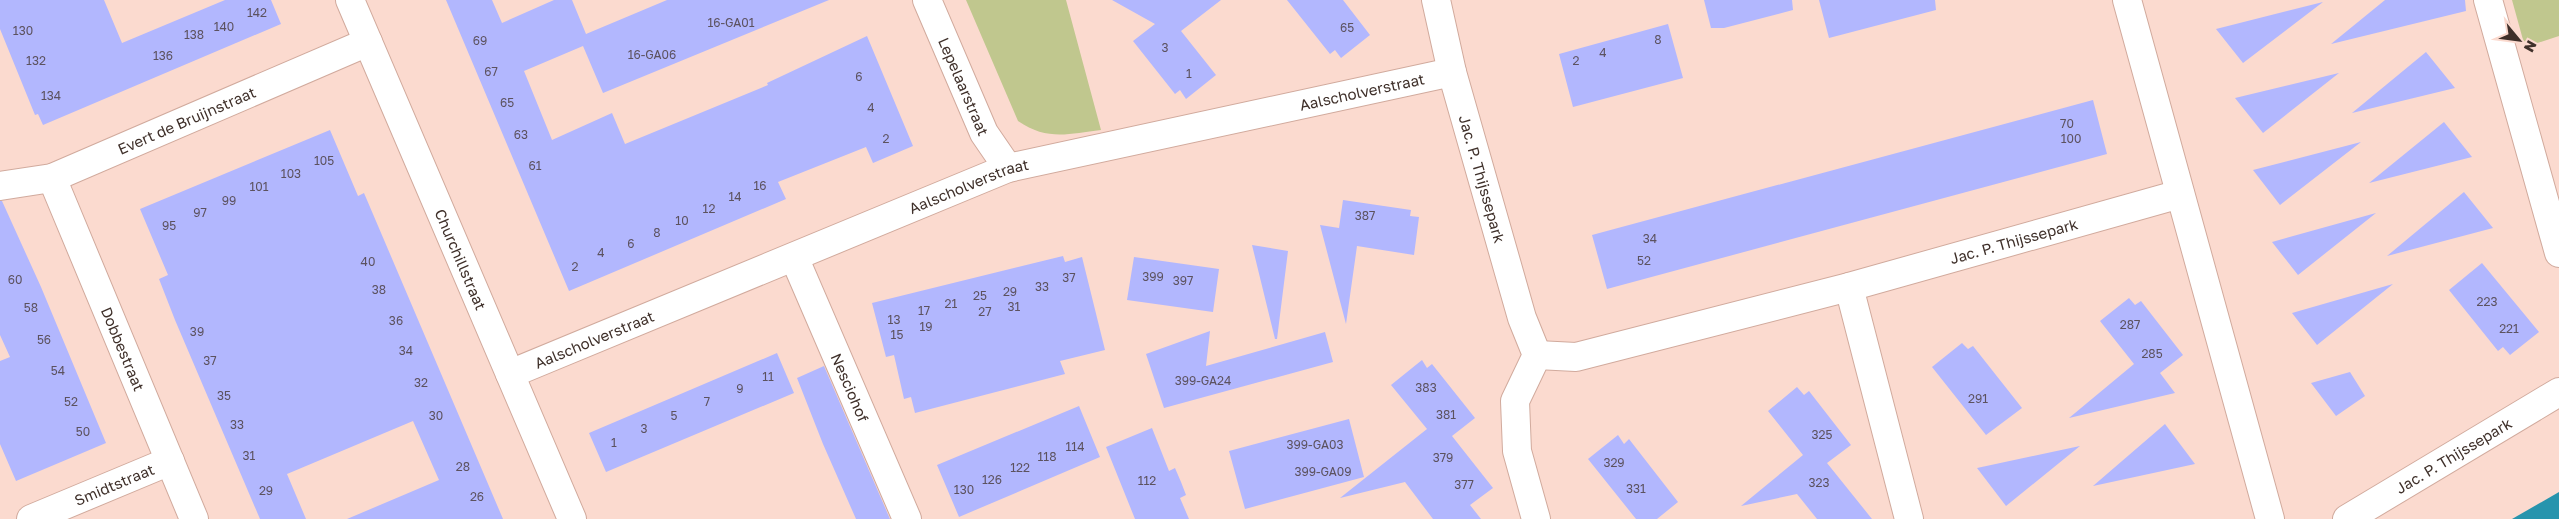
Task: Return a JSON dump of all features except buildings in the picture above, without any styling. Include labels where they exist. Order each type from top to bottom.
[{"type":"street","name":"Churchillstraat","points":[[350,0],[572,519]]},
{"type":"street","name":"Lepelaarstraat","points":[[927,0],[984,133],[1008,168]]},
{"type":"street","name":"Jac. P. Thijssepark","points":[[1436,0],[1452,72],[1522,318],[1536,355],[1576,357],[1849,287],[2180,194]]},
{"type":"street","points":[[2127,0],[2270,519]]},
{"type":"street","points":[[2488,0],[2559,253]]},
{"type":"street","name":"Evert de Bruijnstraat","points":[[0,186],[52,178],[368,42]]},
{"type":"street","name":"Aalscholverstraat","points":[[510,374],[1008,168],[1452,72]]},
{"type":"street","name":"Dobbestraat","points":[[52,178],[194,519]]},
{"type":"street","name":"Nesciohof","points":[[794,257],[907,519]]},
{"type":"street","points":[[1849,287],[1909,519]]},
{"type":"street","points":[[1536,355],[1515,401],[1517,452],[1536,519]]},
{"type":"street","name":"Jac. P. Thijssepark","points":[[2346,519],[2559,392]]},
{"type":"street","name":"Smidtstraat","points":[[30,519],[170,461]]},
{"type":"green space","points":[[966,0],[1066,0],[1101,130],[1068,134],[1048,134],[1018,121]]},
{"type":"green space","points":[[2512,0],[2559,0],[2559,36],[2525,47]]},
{"type":"water","points":[[2559,492],[2559,519],[2512,519]]}]
